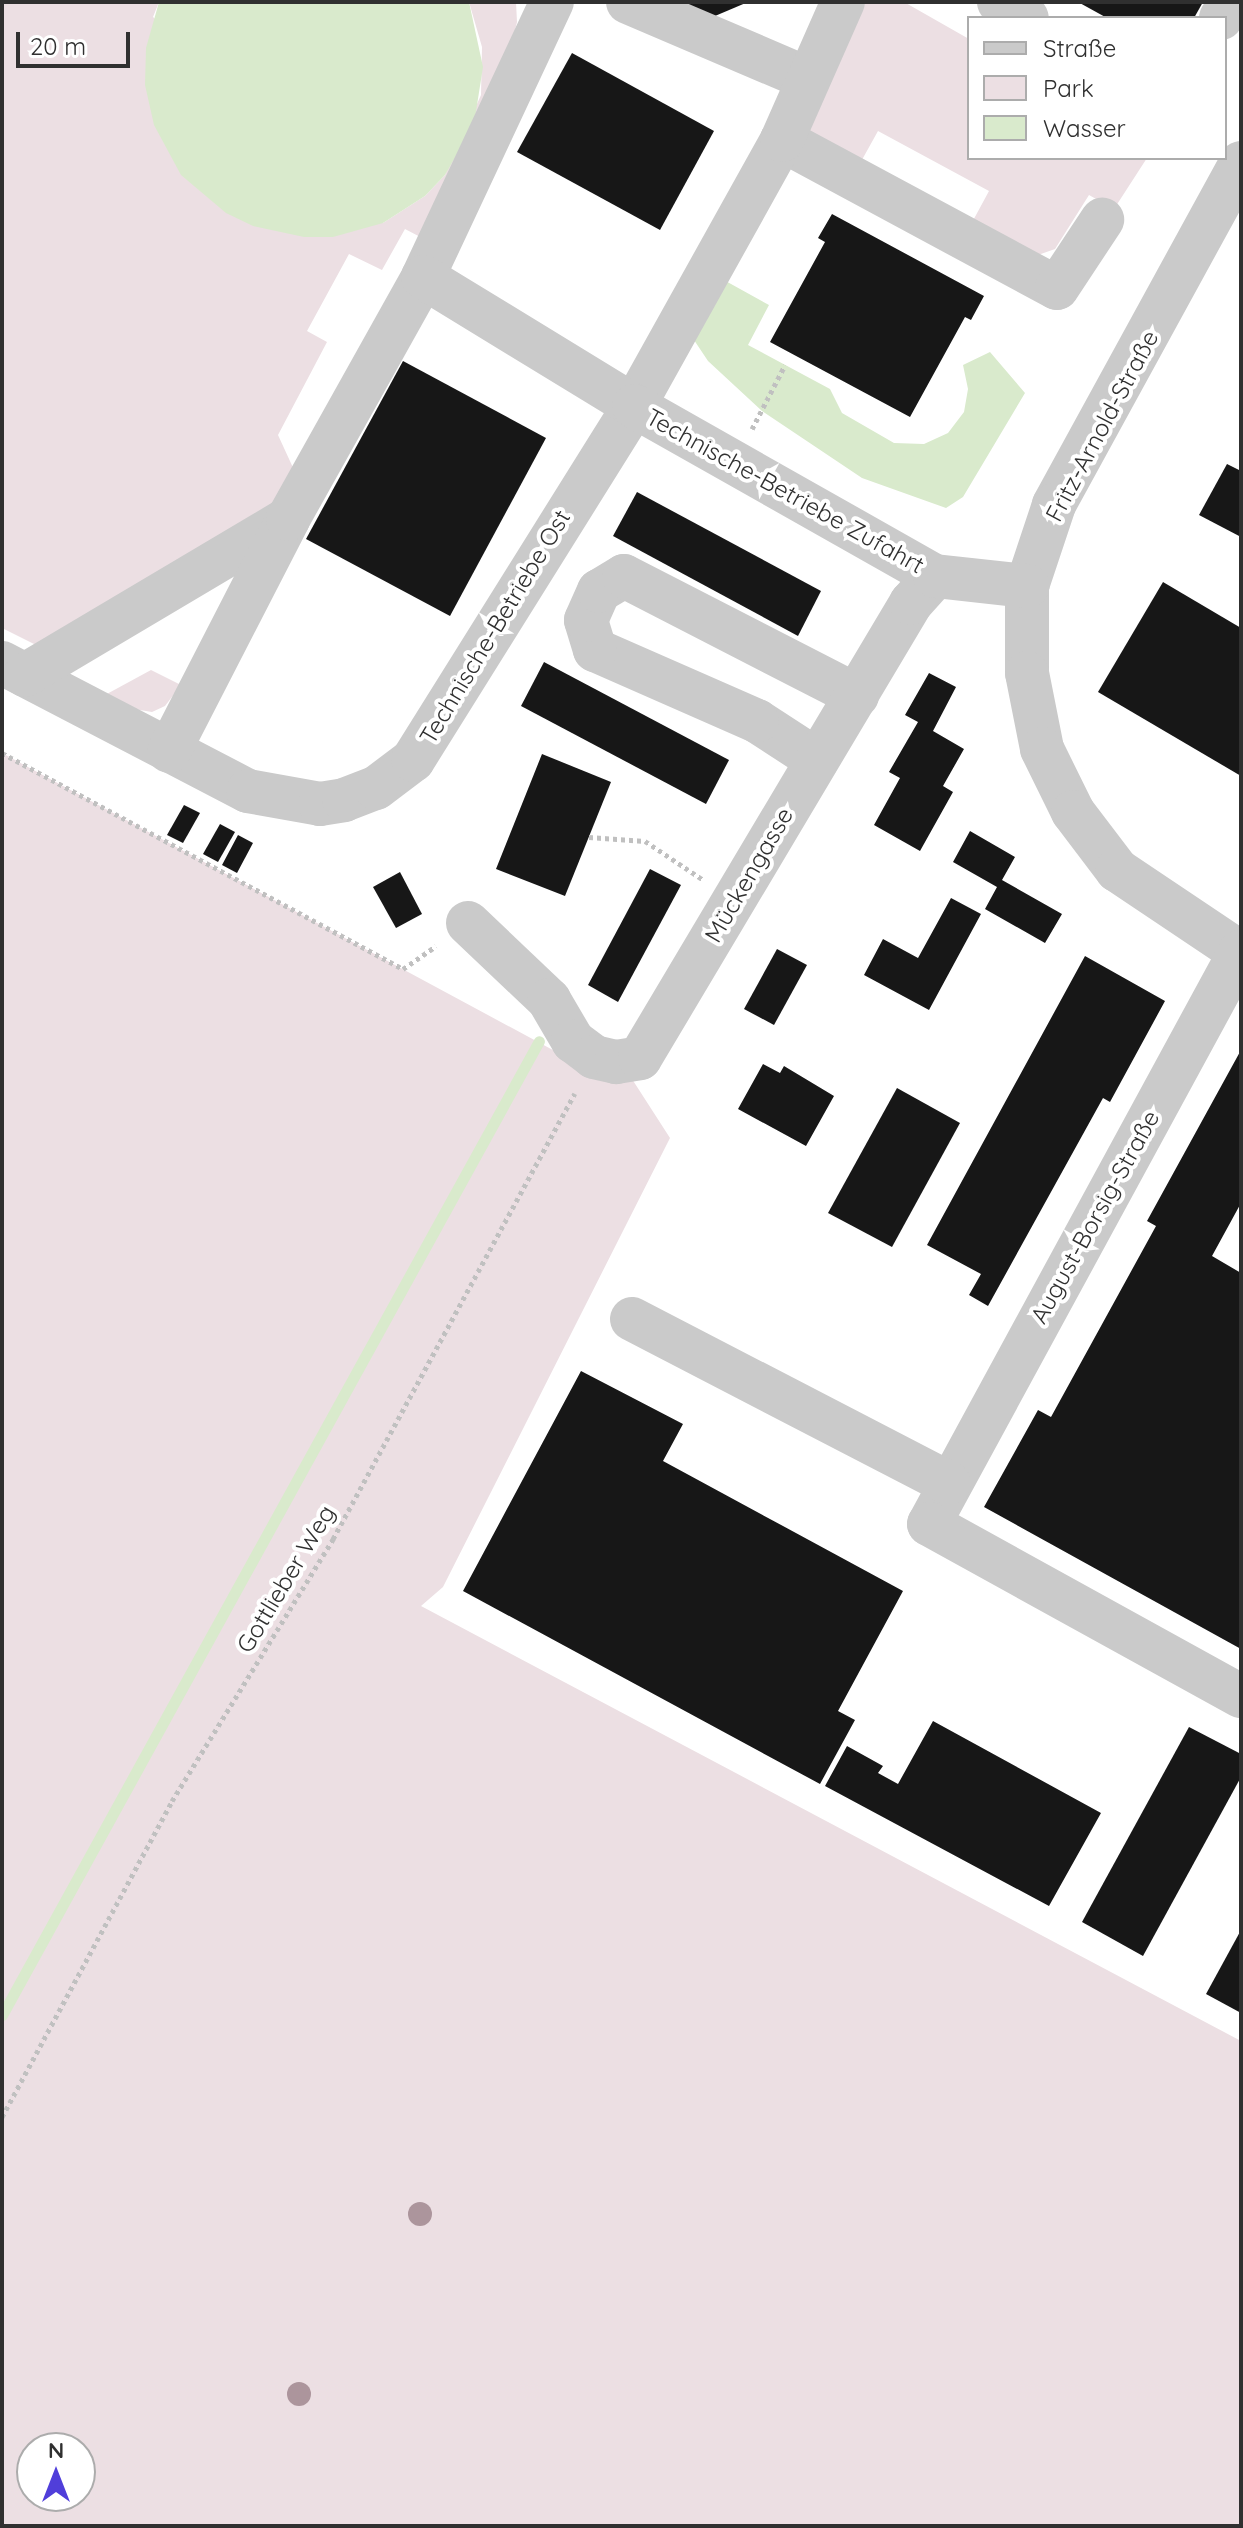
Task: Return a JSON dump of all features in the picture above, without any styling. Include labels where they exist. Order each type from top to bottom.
[{"type":"street","points":[[13,669],[169,751],[288,519],[423,277],[552,2]]},
{"type":"street","points":[[628,2],[806,78]]},
{"type":"street","name":"Technische-Betriebe Ost","points":[[169,751],[248,791],[320,804],[376,788],[413,760],[634,406],[782,140],[806,78],[843,2]]},
{"type":"street","points":[[999,2],[1024,16]]},
{"type":"street","points":[[782,140],[1057,288],[1102,220]]},
{"type":"street","name":"Fritz-Arnold-Straße","points":[[1240,952],[1117,870],[1073,812],[1042,749],[1030,688],[1027,586],[1054,505],[1241,163]]},
{"type":"street","points":[[423,277],[634,406]]},
{"type":"street","name":"Technische-Betriebe Zufahrt","points":[[634,406],[935,576]]},
{"type":"street","points":[[13,669],[288,519]]},
{"type":"street","points":[[817,760],[757,721],[595,650],[586,620],[599,591],[624,576],[857,696]]},
{"type":"street","points":[[935,576],[1027,586]]},
{"type":"street","name":"Mückengasse","points":[[594,1057],[616,1062],[640,1058],[911,603],[935,576]]},
{"type":"street","points":[[468,923],[517,966],[549,1000],[573,1041],[594,1057]]},
{"type":"street","name":"August-Borsig-Straße","points":[[1240,952],[929,1524],[1241,1696]]},
{"type":"street","points":[[632,1319],[949,1483]]},
{"type":"path","points":[[761,412],[785,365]]},
{"type":"path","points":[[2,753],[403,969],[468,923]]},
{"type":"path","points":[[589,837],[645,841],[733,899]]},
{"type":"path","name":"Gottlieber Weg","points":[[2,2117],[172,1801],[333,1539],[594,1057]]},
{"type":"green space","points":[[2,2],[159,2],[153,17],[383,223],[425,196],[445,175],[481,95],[482,47],[469,2],[516,2],[517,22],[493,122],[426,240],[405,229],[382,270],[349,254],[307,331],[327,342],[278,435],[295,472],[263,522],[36,645],[2,628]]},
{"type":"green space","points":[[863,2],[904,2],[967,38],[967,160],[1146,160],[1114,209],[1089,195],[1055,249],[1038,255],[969,228],[989,191],[878,131],[858,167],[804,127]]},
{"type":"green space","points":[[151,670],[181,685],[165,706],[152,712],[134,709],[105,695]]},
{"type":"green space","points":[[2,753],[588,1069],[632,1079],[670,1138],[443,1587],[421,1606],[1241,2041],[1241,2526],[2,2526],[2,2015],[448,1208],[2,2010]]},
{"type":"water","points":[[159,2],[469,2],[483,67],[474,124],[445,175],[425,196],[383,223],[333,237],[304,237],[253,226],[226,213],[181,175],[154,125],[145,85],[146,48]]},
{"type":"water","points":[[722,279],[769,305],[748,345],[830,389],[842,413],[894,443],[924,444],[948,433],[964,412],[968,389],[963,365],[990,352],[1025,393],[963,497],[946,508],[862,478],[762,411],[708,361],[692,337]]},
{"type":"building","points":[[679,2],[748,2],[715,16]]},
{"type":"building","points":[[1078,2],[1203,2],[1195,16],[1103,16]]},
{"type":"building","points":[[572,53],[714,131],[660,230],[517,152]]},
{"type":"building","points":[[832,214],[984,296],[971,320],[965,317],[910,417],[770,342],[825,242],[818,238]]},
{"type":"building","points":[[403,361],[546,438],[450,616],[306,539]]},
{"type":"building","points":[[1227,464],[1241,471],[1241,537],[1199,515]]},
{"type":"building","points":[[637,492],[821,591],[798,636],[613,536]]},
{"type":"building","points":[[1163,582],[1241,628],[1241,776],[1098,692]]},
{"type":"building","points":[[544,662],[729,760],[706,804],[521,706]]},
{"type":"building","points":[[929,673],[956,687],[933,731],[964,749],[943,786],[953,792],[920,851],[874,825],[900,778],[889,772],[918,722],[905,715]]},
{"type":"building","points":[[542,754],[611,782],[565,896],[496,869]]},
{"type":"building","points":[[184,805],[200,813],[183,843],[167,835]]},
{"type":"building","points":[[220,824],[235,832],[218,862],[203,854]]},
{"type":"building","points":[[970,831],[1015,857],[1002,880],[1062,914],[1045,943],[985,909],[997,887],[953,862]]},
{"type":"building","points":[[238,835],[253,843],[237,873],[222,865]]},
{"type":"building","points":[[650,869],[681,885],[618,1002],[588,985]]},
{"type":"building","points":[[400,872],[422,914],[396,928],[373,887]]},
{"type":"building","points":[[951,898],[981,914],[929,1010],[864,975],[883,939],[918,958]]},
{"type":"building","points":[[777,949],[807,965],[774,1025],[744,1009]]},
{"type":"building","points":[[1085,956],[1165,1001],[1110,1102],[1103,1098],[988,1306],[969,1295],[981,1274],[927,1245]]},
{"type":"building","points":[[1241,1050],[1241,1203],[1212,1256],[1241,1273],[1241,1649],[984,1507],[1038,1410],[1051,1417],[1156,1226],[1147,1221]]},
{"type":"building","points":[[763,1064],[780,1073],[784,1066],[834,1096],[806,1146],[738,1109]]},
{"type":"building","points":[[897,1088],[960,1123],[892,1247],[828,1213]]},
{"type":"building","points":[[581,1371],[683,1424],[663,1461],[903,1591],[838,1711],[855,1720],[820,1784],[463,1591]]},
{"type":"building","points":[[933,1721],[1101,1813],[1049,1906],[825,1786],[847,1746],[883,1766],[878,1773],[898,1784]]},
{"type":"building","points":[[1189,1727],[1241,1754],[1241,1777],[1143,1956],[1082,1922]]},
{"type":"building","points":[[1241,1930],[1241,2013],[1206,1994]]},
{"type":"waterway","points":[[2,2015],[539,1041]]}]
